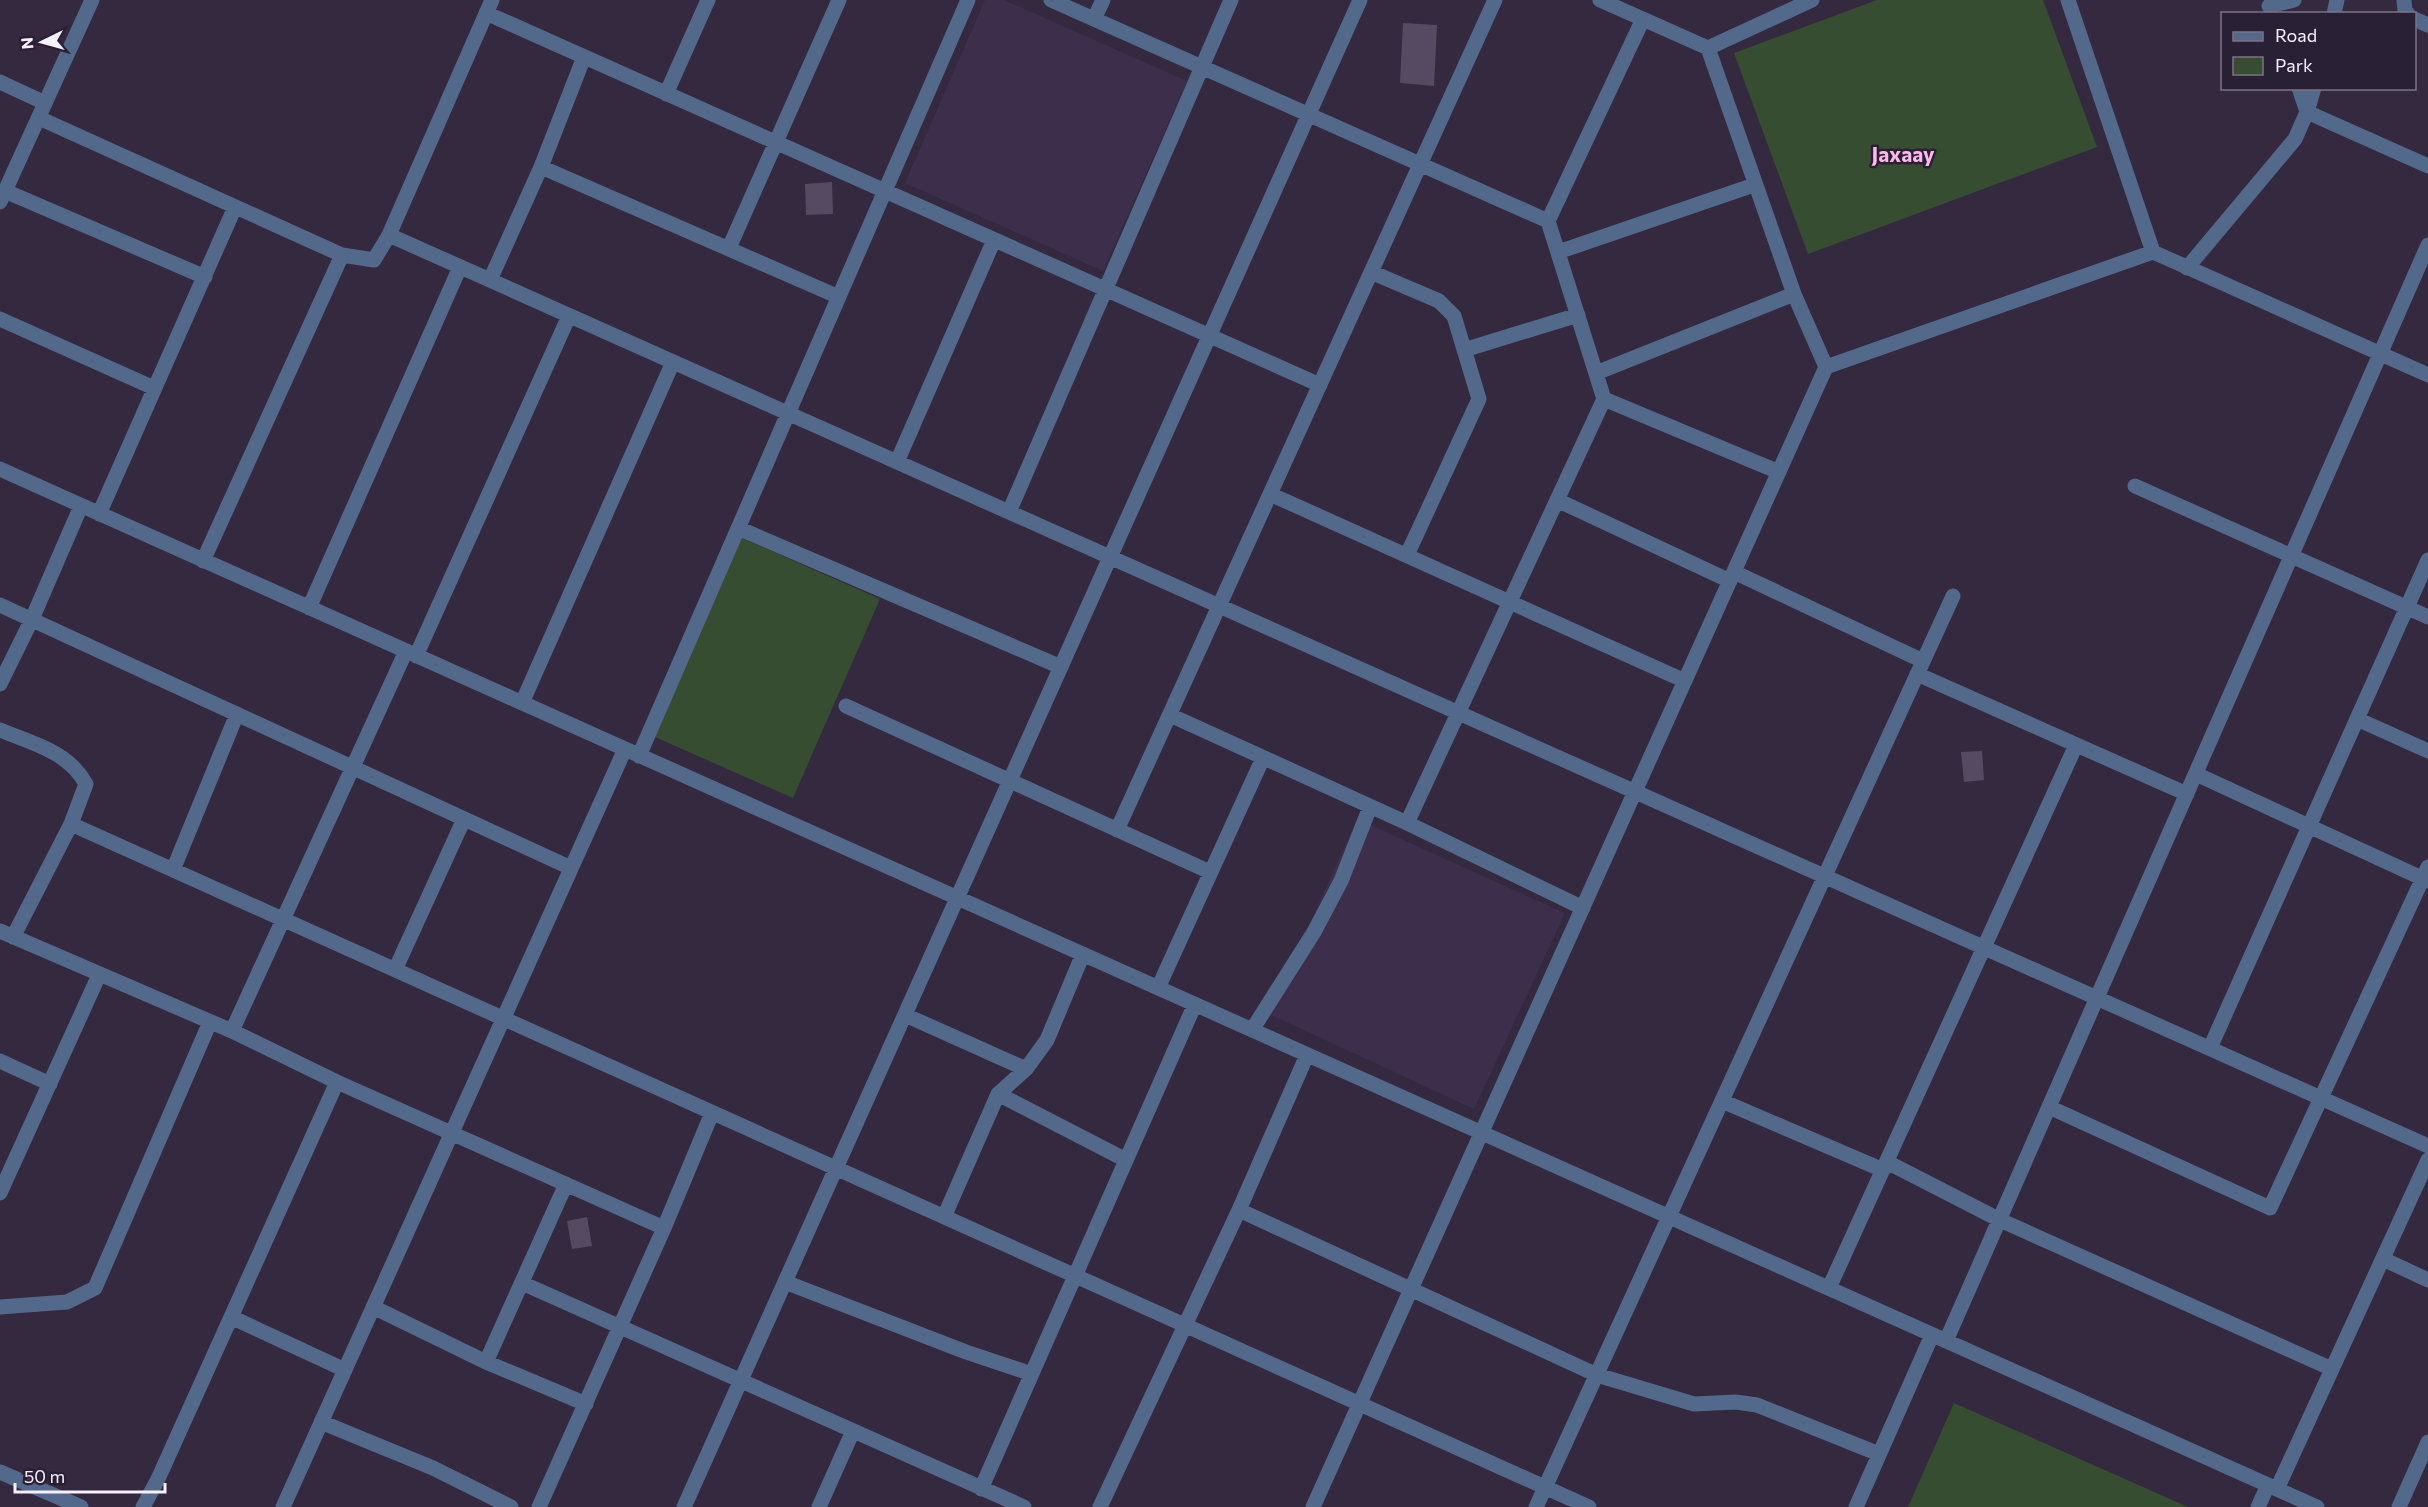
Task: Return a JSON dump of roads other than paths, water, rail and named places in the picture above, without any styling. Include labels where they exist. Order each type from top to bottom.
[{"type":"street","points":[[92,0],[2,197],[204,277]]},
{"type":"street","points":[[666,94],[708,0]]},
{"type":"street","points":[[729,248],[839,0]]},
{"type":"street","points":[[283,1507],[572,868],[632,752],[738,528],[968,0]]},
{"type":"street","points":[[1051,0],[1548,221]]},
{"type":"street","points":[[1094,19],[1103,0]]},
{"type":"street","points":[[1009,512],[1231,0]]},
{"type":"street","points":[[684,1507],[1360,0]]},
{"type":"street","points":[[1117,830],[1495,0]]},
{"type":"street","points":[[1600,0],[1622,4],[1643,19],[1708,48],[1794,294],[1826,367]]},
{"type":"street","points":[[1708,48],[1783,6],[1812,0]]},
{"type":"street","points":[[2068,0],[2153,252]]},
{"type":"street","points":[[2268,7],[2294,0]]},
{"type":"street","points":[[39,118],[342,255],[374,260],[389,235],[489,4],[584,57],[1320,385]]},
{"type":"street","points":[[1407,823],[1604,399],[1548,221],[1643,19]]},
{"type":"street","points":[[490,280],[541,167],[584,57]]},
{"type":"street","points":[[0,82],[45,103]]},
{"type":"street","points":[[2300,90],[2307,112],[2428,166]]},
{"type":"street","points":[[2187,268],[2295,139],[2313,90]]},
{"type":"street","points":[[541,167],[839,297]]},
{"type":"street","points":[[1558,252],[1754,185]]},
{"type":"street","points":[[99,514],[235,207]]},
{"type":"street","points":[[389,235],[2428,1146]]},
{"type":"street","points":[[897,462],[994,240]]},
{"type":"street","points":[[1856,1507],[1879,1454],[2000,1220],[2428,245]]},
{"type":"street","points":[[1313,1507],[1826,367],[2153,252],[2428,375]]},
{"type":"street","points":[[203,561],[342,255]]},
{"type":"street","points":[[309,608],[460,267]]},
{"type":"street","points":[[1371,272],[1439,301],[1454,316],[1479,399],[1407,555]]},
{"type":"street","points":[[1596,373],[1794,294]]},
{"type":"street","points":[[1464,350],[1578,315]]},
{"type":"street","points":[[232,1031],[353,768],[411,654],[569,316]]},
{"type":"street","points":[[0,319],[154,388]]},
{"type":"street","points":[[522,703],[672,362]]},
{"type":"street","points":[[1604,399],[1779,472]]},
{"type":"street","points":[[0,470],[2317,1507]]},
{"type":"street","points":[[2135,486],[2428,617]]},
{"type":"street","points":[[1270,494],[1685,681]]},
{"type":"street","points":[[1557,500],[1732,577],[2076,745],[2187,794]]},
{"type":"street","points":[[0,684],[32,619],[81,506]]},
{"type":"street","points":[[738,528],[1061,667]]},
{"type":"street","points":[[2210,1048],[2428,560]]},
{"type":"street","points":[[1536,1507],[1953,596]]},
{"type":"street","points":[[0,605],[572,868]]},
{"type":"street","points":[[846,706],[1210,872]]},
{"type":"street","points":[[173,870],[237,714]]},
{"type":"street","points":[[1170,715],[1407,823],[1583,908]]},
{"type":"street","points":[[2357,719],[2428,751]]},
{"type":"street","points":[[0,730],[63,757],[78,769],[86,784],[71,824],[6,934],[232,1031],[337,1082],[664,1228]]},
{"type":"street","points":[[1829,1288],[2076,745]]},
{"type":"street","points":[[1158,988],[1263,758]]},
{"type":"street","points":[[2049,1107],[2270,1208],[2426,875],[2309,826],[2196,774]]},
{"type":"street","points":[[1252,1030],[1314,932],[1341,881],[1370,807]]},
{"type":"street","points":[[395,970],[464,819]]},
{"type":"street","points":[[71,824],[1589,1507]]},
{"type":"street","points":[[944,1217],[998,1094],[1026,1069],[1047,1040],[1083,954]]},
{"type":"street","points":[[0,1193],[99,975]]},
{"type":"street","points":[[981,1489],[1195,1004]]},
{"type":"street","points":[[905,1015],[1026,1069]]},
{"type":"street","points":[[0,1306],[67,1302],[95,1288],[210,1022]]},
{"type":"street","points":[[1100,1507],[1239,1210],[1307,1055]]},
{"type":"street","points":[[0,1061],[50,1083]]},
{"type":"street","points":[[142,1507],[158,1479],[337,1082]]},
{"type":"street","points":[[998,1094],[1126,1160]]},
{"type":"street","points":[[1722,1101],[1885,1166],[2332,1369]]},
{"type":"street","points":[[539,1507],[664,1228],[712,1113]]},
{"type":"street","points":[[2259,1507],[2273,1487],[2332,1369],[2428,1160]]},
{"type":"street","points":[[486,1362],[566,1184]]},
{"type":"street","points":[[1239,1210],[1597,1375],[1694,1404],[1736,1402],[1757,1405],[1879,1454]]},
{"type":"street","points":[[2383,1259],[2428,1280]]},
{"type":"street","points":[[785,1282],[966,1352],[1032,1374]]},
{"type":"street","points":[[522,1283],[1024,1507]]},
{"type":"street","points":[[373,1307],[486,1362],[586,1404]]},
{"type":"street","points":[[231,1317],[345,1370]]},
{"type":"street","points":[[321,1422],[434,1468],[511,1507]]},
{"type":"street","points":[[819,1507],[853,1431]]},
{"type":"street","points":[[2399,1507],[2428,1442]]},
{"type":"street","points":[[0,1472],[81,1507]]},
{"type":"district","name":"Jaxaay","points":[[1903,153]]}]
